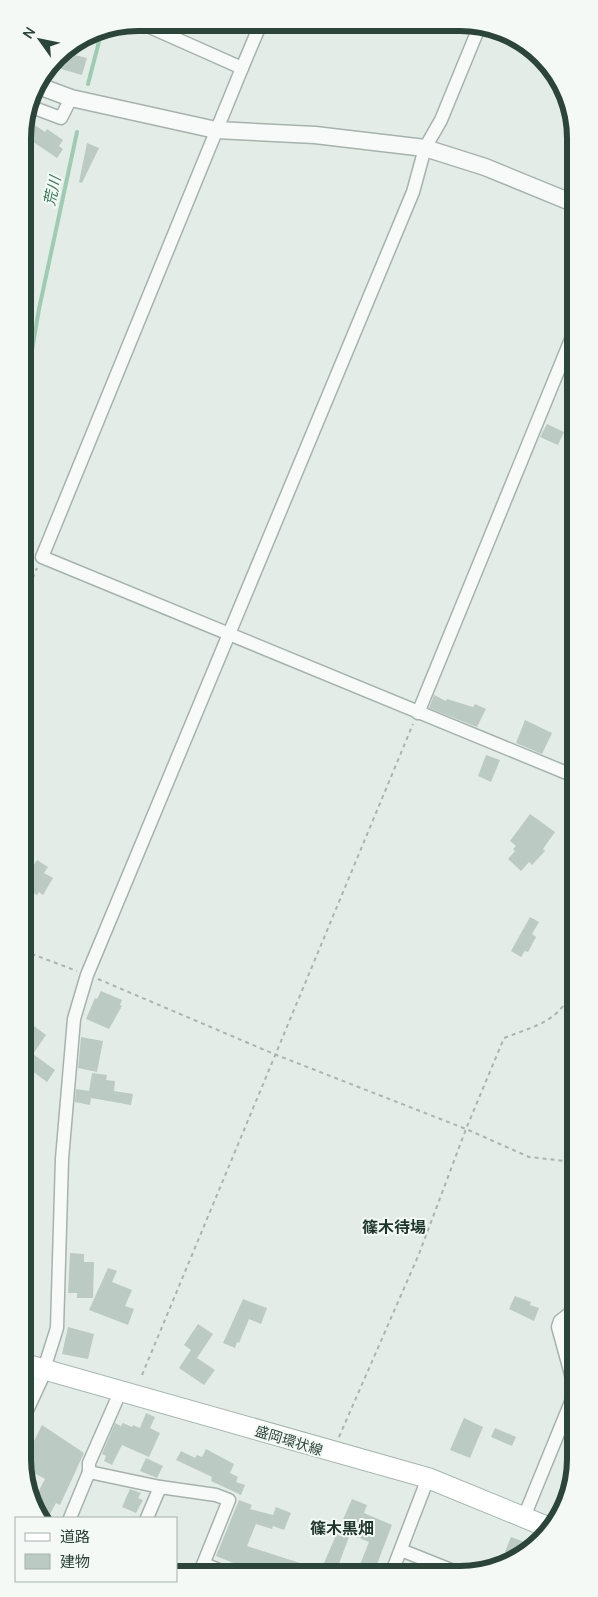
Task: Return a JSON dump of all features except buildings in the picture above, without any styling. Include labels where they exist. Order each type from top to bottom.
[{"type":"main road","name":"盛岡環状線","points":[[34,1366],[428,1478],[543,1525]]},
{"type":"street","points":[[159,31],[242,68]]},
{"type":"street","points":[[258,31],[42,557],[567,773]]},
{"type":"street","points":[[31,1381],[34,1366],[57,1328],[62,1159],[72,1039],[74,1020],[87,975],[414,192],[425,148],[441,120],[477,32]]},
{"type":"street","points":[[45,87],[71,98],[216,130],[315,135],[425,148],[485,167],[567,200]]},
{"type":"street","points":[[36,108],[62,118],[71,98]]},
{"type":"street","points":[[418,712],[567,349]]},
{"type":"street","points":[[567,1315],[560,1320],[558,1327],[567,1360]]},
{"type":"street","points":[[70,1517],[89,1472],[89,1463],[121,1390]]},
{"type":"street","points":[[524,1518],[567,1410]]},
{"type":"street","points":[[89,1472],[160,1488],[216,1495],[229,1500],[203,1566]]},
{"type":"street","points":[[394,1566],[428,1478]]},
{"type":"street","points":[[147,1517],[160,1488]]},
{"type":"street","points":[[400,1550],[441,1566]]},
{"type":"path","points":[[31,583],[42,557]]},
{"type":"path","points":[[142,1375],[274,1054],[418,712]]},
{"type":"path","points":[[31,954],[87,975],[274,1054],[466,1129],[529,1157],[567,1161]]},
{"type":"path","points":[[332,1452],[369,1374],[419,1254],[476,1103],[504,1038],[546,1022],[565,1006],[567,1000]]},
{"type":"waterway","name":"荒川","points":[[88,84],[100,38]]},
{"type":"waterway","name":"荒川","points":[[31,356],[39,309],[77,132]]},
{"type":"district","name":"篠木待場","points":[[394,1227]]},
{"type":"district","name":"篠木黒畑","points":[[342,1528]]}]
